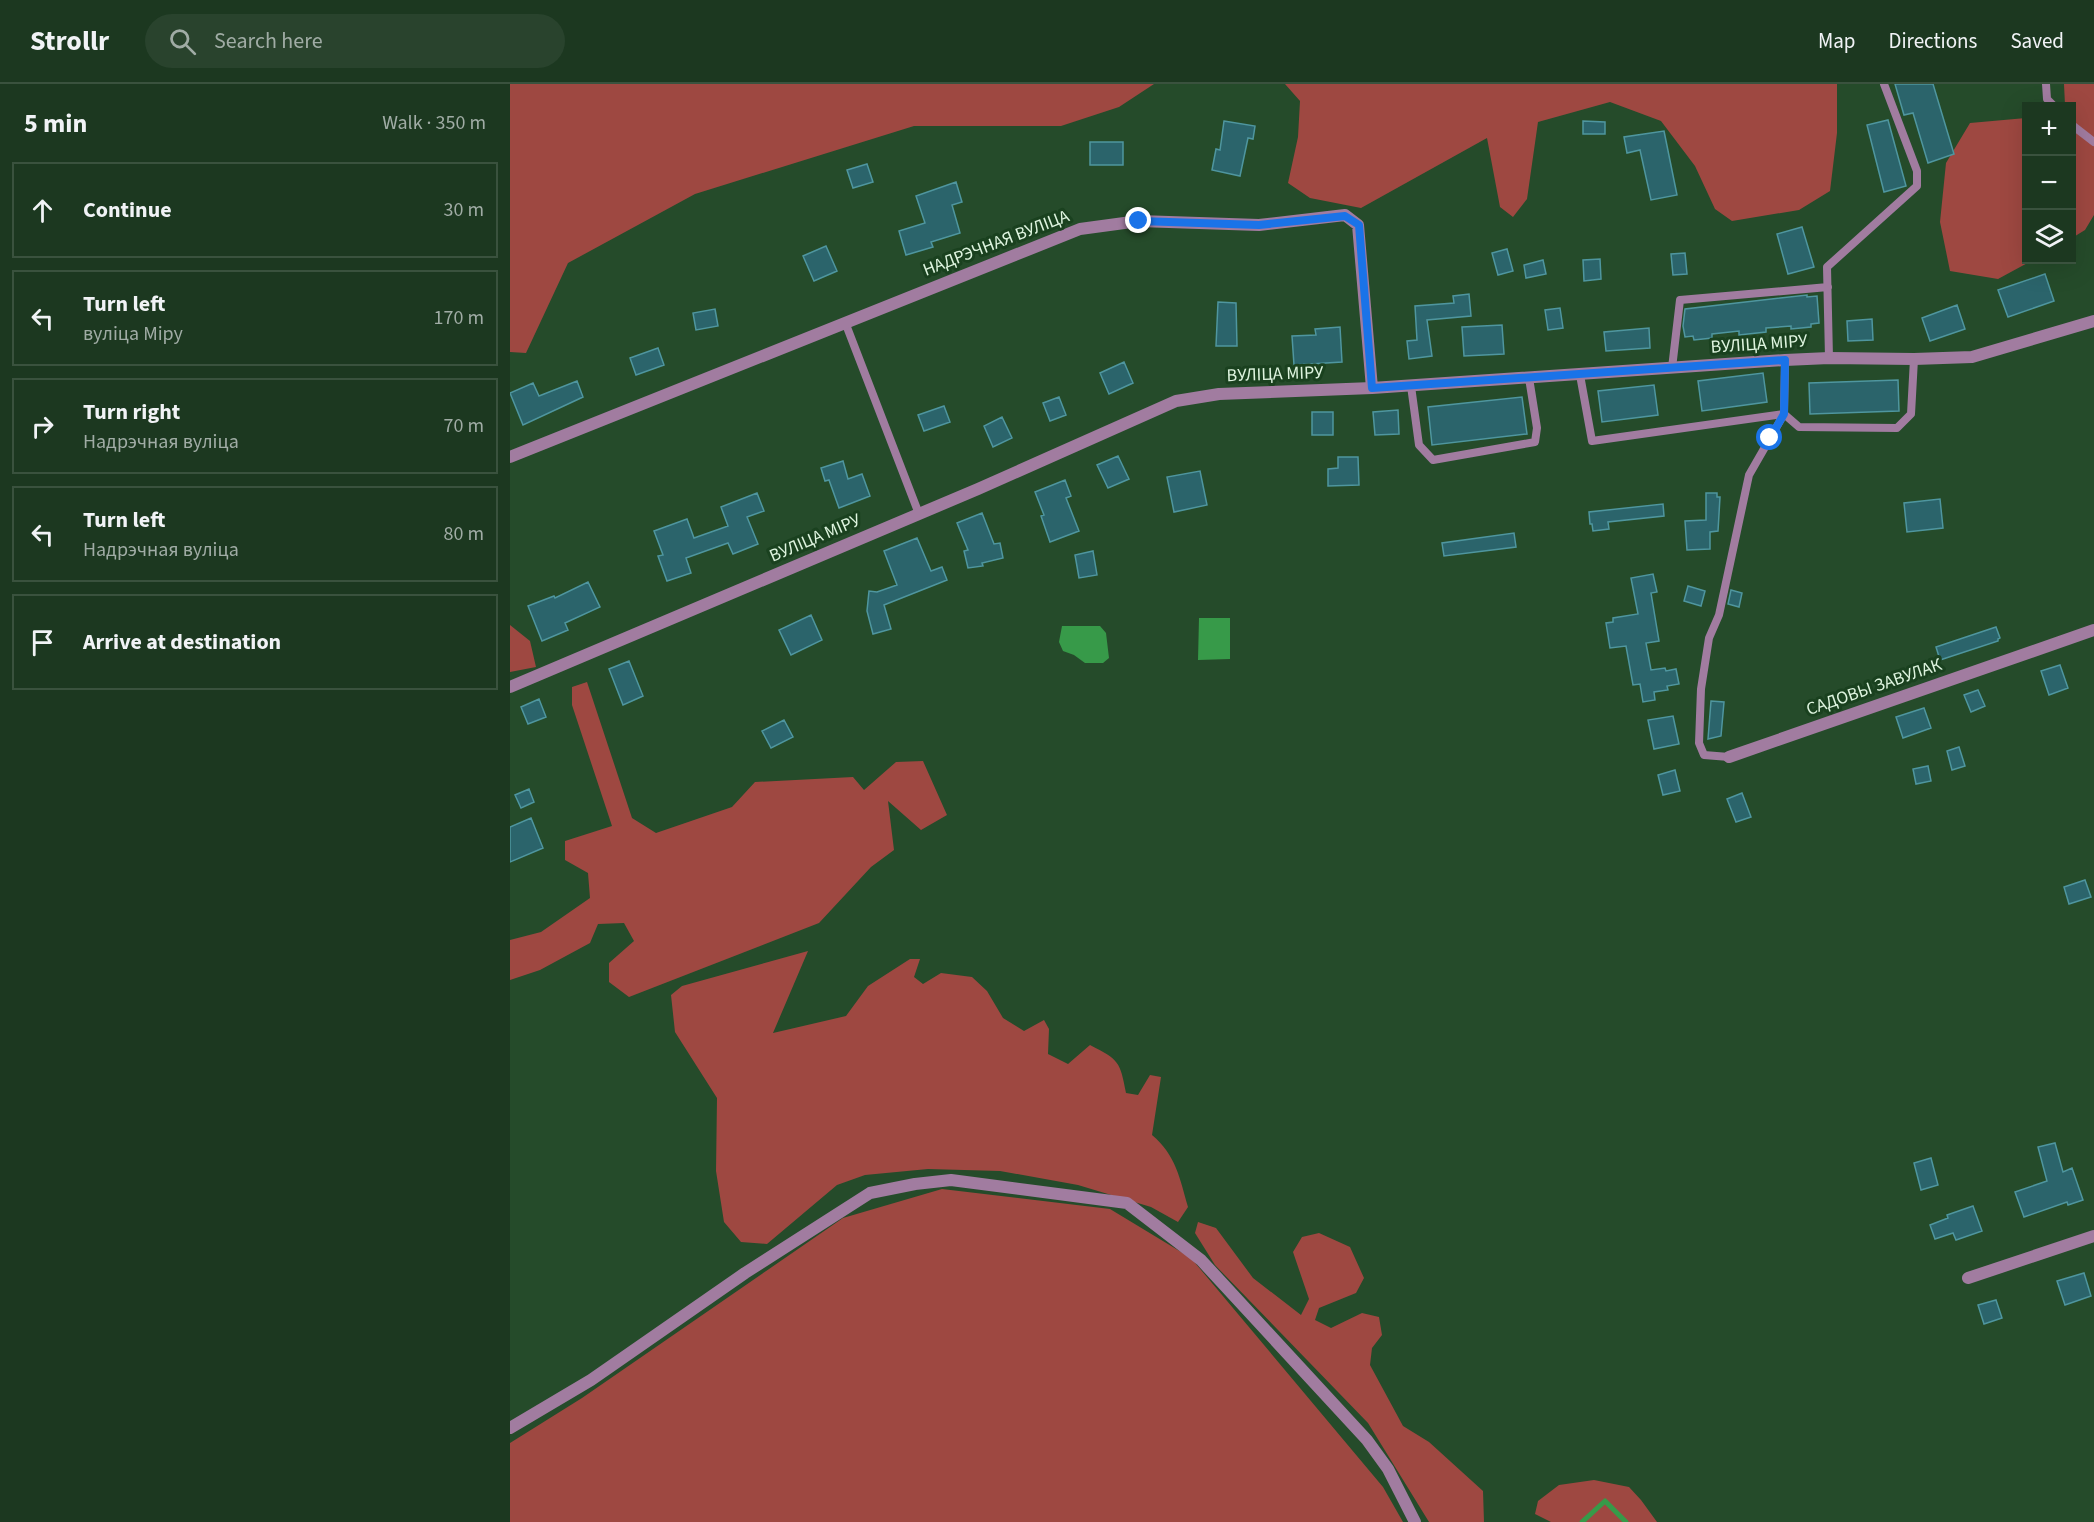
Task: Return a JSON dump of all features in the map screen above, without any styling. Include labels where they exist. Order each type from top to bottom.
[{"type":"street","name":"НАДРЭЧНАЯ ВУЛІЦА","points":[[510,457],[1080,229],[1139,221],[1259,225],[1345,216],[1359,225],[1372,388]]},
{"type":"street","name":"ВУЛІЦА МІРУ","points":[[510,687],[919,514],[1176,401],[1219,394],[1411,386],[1785,360],[1972,357],[2094,321]]},
{"type":"street","name":"САДОВЫ ЗАВУЛАК","points":[[1729,757],[2031,650],[2094,630]]},
{"type":"street","points":[[510,1428],[591,1380],[745,1273],[870,1194],[915,1184],[951,1180],[1126,1203],[1157,1225],[1201,1260],[1367,1440],[1388,1469],[1415,1522]]},
{"type":"street","points":[[1968,1278],[2094,1236]]},
{"type":"lane","points":[[1829,358],[1827,267],[1917,186],[1917,171],[1884,84]]},
{"type":"lane","points":[[2046,84],[2047,99],[2050,102]]},
{"type":"lane","points":[[2076,128],[2094,142]]},
{"type":"lane","points":[[1672,368],[1680,300],[1828,287]]},
{"type":"lane","points":[[845,322],[919,514]]},
{"type":"lane","points":[[1580,375],[1592,441],[1784,414],[1799,427],[1896,428],[1911,414],[1914,359]]},
{"type":"lane","points":[[1729,757],[1704,755],[1699,743],[1701,689],[1709,638],[1722,604],[1749,475],[1784,414],[1785,360]]},
{"type":"lane","points":[[1411,386],[1419,445],[1433,460],[1535,442],[1537,428],[1529,378]]},
{"type":"shaded area","points":[[510,84],[1154,84],[1119,107],[1061,126],[914,126],[695,194],[568,263],[526,353],[510,352]]},
{"type":"shaded area","points":[[1285,84],[1837,84],[1837,133],[1830,191],[1799,210],[1732,221],[1715,209],[1695,166],[1661,121],[1610,102],[1538,122],[1527,199],[1513,217],[1500,207],[1487,138],[1361,208],[1310,198],[1288,183],[1298,137],[1300,101]]},
{"type":"shaded area","points":[[2064,84],[2094,84],[2094,215],[2085,230],[2076,236],[2076,102],[2065,102]]},
{"type":"shaded area","points":[[2022,118],[2022,264],[2026,264],[1998,279],[1950,271],[1940,222],[1946,163],[1970,123]]},
{"type":"shaded area","points":[[1199,618],[1230,618],[1230,659],[1198,660]]},
{"type":"shaded area","points":[[510,625],[530,641],[536,667],[510,672]]},
{"type":"shaded area","points":[[1062,626],[1100,626],[1106,633],[1109,658],[1103,663],[1085,663],[1063,651],[1059,642]]},
{"type":"shaded area","points":[[587,682],[632,818],[656,833],[732,807],[755,782],[853,777],[864,790],[896,762],[923,761],[947,815],[921,830],[888,801],[894,850],[871,867],[819,923],[629,997],[609,982],[609,963],[634,941],[624,923],[598,924],[590,943],[540,970],[510,980],[510,940],[541,932],[590,898],[588,873],[565,860],[565,841],[612,826],[572,705],[572,687]]},
{"type":"shaded area","points":[[808,951],[773,1033],[846,1016],[868,986],[910,959],[920,959],[914,977],[923,984],[941,973],[972,977],[987,991],[1003,1018],[1024,1031],[1044,1020],[1049,1029],[1048,1054],[1068,1064],[1090,1045],[1107,1054],[1120,1068],[1126,1093],[1138,1095],[1150,1075],[1161,1077],[1152,1135],[1172,1159],[1188,1207],[1178,1222],[1151,1207],[1078,1185],[1000,1171],[928,1169],[865,1175],[837,1185],[767,1244],[741,1242],[724,1222],[716,1171],[717,1098],[675,1032],[671,995],[682,986]]},
{"type":"shaded area","points":[[942,1189],[1110,1209],[1191,1258],[1383,1487],[1403,1522],[510,1522],[510,1443],[582,1398],[843,1218]]},
{"type":"shaded area","points":[[1198,1222],[1216,1228],[1253,1278],[1301,1315],[1309,1299],[1293,1252],[1302,1237],[1319,1233],[1350,1247],[1364,1278],[1356,1293],[1319,1308],[1315,1320],[1331,1328],[1362,1313],[1379,1317],[1382,1335],[1372,1348],[1370,1365],[1403,1426],[1429,1442],[1483,1491],[1484,1522],[1429,1522],[1368,1423],[1215,1265],[1195,1233]]},
{"type":"shaded area","points":[[1594,1480],[1629,1487],[1657,1522],[1551,1522],[1535,1514],[1538,1501],[1559,1485]]},
{"type":"building","points":[[1895,84],[1933,84],[1954,154],[1928,163],[1913,113],[1904,115]]},
{"type":"building","points":[[1888,120],[1906,186],[1884,192],[1867,125]]},
{"type":"building","points":[[1224,121],[1255,126],[1253,139],[1248,138],[1240,176],[1212,170],[1216,149],[1220,150]]},
{"type":"building","points":[[1583,121],[1605,122],[1605,134],[1583,134]]},
{"type":"building","points":[[1664,131],[1677,195],[1651,200],[1640,150],[1627,153],[1624,137]]},
{"type":"building","points":[[1090,142],[1123,142],[1123,165],[1090,165]]},
{"type":"building","points":[[867,164],[873,182],[853,188],[847,170]]},
{"type":"building","points":[[956,182],[962,202],[952,205],[960,233],[931,242],[933,247],[906,255],[899,231],[925,223],[916,196]]},
{"type":"building","points":[[1802,227],[1814,267],[1788,274],[1777,234]]},
{"type":"building","points":[[826,246],[837,271],[814,281],[803,256]]},
{"type":"building","points":[[1507,249],[1513,271],[1498,275],[1492,253]]},
{"type":"building","points":[[1685,253],[1687,274],[1673,275],[1671,254]]},
{"type":"building","points":[[1600,259],[1601,279],[1584,281],[1583,260]]},
{"type":"building","points":[[1543,260],[1546,274],[1526,278],[1524,265]]},
{"type":"building","points":[[2045,274],[2054,301],[2008,317],[1998,290]]},
{"type":"building","points":[[1469,294],[1471,316],[1427,320],[1432,356],[1409,359],[1407,341],[1417,340],[1415,306],[1454,303],[1453,296]]},
{"type":"building","points":[[1807,295],[1807,297],[1817,296],[1819,323],[1811,324],[1811,327],[1766,328],[1766,332],[1739,335],[1739,331],[1712,334],[1712,338],[1694,340],[1693,336],[1685,337],[1683,326],[1685,309]]},
{"type":"building","points":[[1218,302],[1236,303],[1237,346],[1216,346]]},
{"type":"building","points":[[1957,305],[1965,329],[1930,341],[1922,318]]},
{"type":"building","points":[[1560,308],[1563,328],[1548,330],[1545,310]]},
{"type":"building","points":[[715,309],[718,326],[696,330],[693,313]]},
{"type":"building","points":[[1872,319],[1873,340],[1848,341],[1847,321]]},
{"type":"building","points":[[1502,325],[1504,354],[1464,356],[1462,327]]},
{"type":"building","points":[[1340,327],[1342,362],[1294,365],[1292,336],[1316,335],[1315,329]]},
{"type":"building","points":[[1649,328],[1650,348],[1606,351],[1604,332]]},
{"type":"building","points":[[658,348],[664,365],[636,375],[630,358]]},
{"type":"building","points":[[1124,362],[1133,383],[1109,394],[1100,373]]},
{"type":"building","points":[[1763,373],[1767,402],[1702,411],[1698,381]]},
{"type":"building","points":[[1898,380],[1899,411],[1810,414],[1809,383]]},
{"type":"building","points":[[577,381],[583,397],[523,425],[510,393],[533,383],[539,396]]},
{"type":"building","points":[[1654,385],[1658,415],[1602,422],[1598,391]]},
{"type":"building","points":[[1059,397],[1066,415],[1050,421],[1043,403]]},
{"type":"building","points":[[1522,397],[1527,434],[1432,445],[1428,407]]},
{"type":"building","points":[[944,406],[950,422],[924,431],[918,415]]},
{"type":"building","points":[[1398,410],[1399,434],[1375,435],[1373,412]]},
{"type":"building","points":[[1312,412],[1333,412],[1333,435],[1312,435]]},
{"type":"building","points":[[1002,417],[1012,438],[993,447],[984,426]]},
{"type":"building","points":[[1118,456],[1129,479],[1108,488],[1097,465]]},
{"type":"building","points":[[1338,457],[1358,457],[1359,485],[1328,486],[1328,469],[1338,468]]},
{"type":"building","points":[[843,461],[848,479],[862,474],[870,496],[839,508],[829,480],[825,481],[821,468]]},
{"type":"building","points":[[1200,471],[1207,505],[1174,512],[1167,477]]},
{"type":"building","points":[[1065,480],[1071,496],[1066,498],[1079,531],[1050,542],[1041,516],[1044,515],[1035,492]]},
{"type":"building","points":[[757,493],[764,511],[747,517],[758,544],[733,554],[728,543],[686,558],[691,573],[667,581],[658,556],[663,555],[654,531],[687,519],[694,538],[728,526],[721,507]]},
{"type":"building","points":[[1706,493],[1717,493],[1717,497],[1720,497],[1718,531],[1710,532],[1710,549],[1687,550],[1685,521],[1706,520]]},
{"type":"building","points":[[1940,499],[1943,528],[1907,532],[1904,503]]},
{"type":"building","points":[[1663,504],[1664,516],[1608,522],[1609,529],[1593,531],[1592,524],[1590,524],[1589,512]]},
{"type":"building","points":[[982,513],[994,544],[1000,543],[1003,558],[982,563],[983,566],[968,568],[964,551],[968,550],[957,523]]},
{"type":"building","points":[[1514,533],[1516,547],[1444,556],[1442,543]]},
{"type":"building","points":[[917,538],[931,571],[942,567],[947,580],[884,605],[891,629],[873,634],[867,611],[869,591],[877,592],[897,585],[884,551]]},
{"type":"building","points":[[1093,551],[1097,575],[1079,578],[1075,555]]},
{"type":"building","points":[[1653,574],[1657,592],[1651,593],[1659,641],[1646,643],[1651,670],[1676,669],[1679,684],[1667,686],[1668,690],[1654,692],[1655,700],[1643,702],[1640,684],[1633,685],[1626,646],[1610,648],[1606,623],[1613,622],[1613,618],[1638,614],[1631,578]]},
{"type":"building","points":[[588,582],[600,607],[565,623],[568,630],[542,641],[528,606],[554,596],[555,598]]},
{"type":"building","points":[[1688,586],[1705,591],[1701,606],[1684,601]]},
{"type":"building","points":[[1731,590],[1742,593],[1739,607],[1728,604]]},
{"type":"building","points":[[811,615],[822,640],[791,655],[779,630]]},
{"type":"building","points":[[1996,627],[2000,638],[1998,641],[1940,660],[1936,647]]},
{"type":"building","points":[[629,661],[643,696],[623,705],[609,669]]},
{"type":"building","points":[[2060,665],[2068,688],[2049,695],[2041,671]]},
{"type":"building","points":[[1978,690],[1985,706],[1971,712],[1964,695]]},
{"type":"building","points":[[539,699],[546,717],[528,724],[521,707]]},
{"type":"building","points":[[1711,701],[1724,702],[1721,736],[1708,739]]},
{"type":"building","points":[[1924,708],[1931,728],[1903,738],[1896,717]]},
{"type":"building","points":[[1673,716],[1679,744],[1654,749],[1648,720]]},
{"type":"building","points":[[784,720],[793,737],[771,748],[762,731]]},
{"type":"building","points":[[1959,747],[1965,766],[1952,770],[1947,751]]},
{"type":"building","points":[[1928,766],[1931,781],[1916,784],[1913,769]]},
{"type":"building","points":[[1675,770],[1680,791],[1663,795],[1658,775]]},
{"type":"building","points":[[529,789],[534,802],[521,808],[515,795]]},
{"type":"building","points":[[1742,793],[1751,817],[1736,822],[1727,799]]},
{"type":"building","points":[[531,818],[543,848],[510,862],[510,827]]},
{"type":"building","points":[[2085,880],[2091,897],[2069,904],[2064,887]]},
{"type":"building","points":[[2055,1143],[2063,1172],[2072,1168],[2083,1200],[2068,1205],[2067,1202],[2024,1217],[2015,1192],[2047,1181],[2038,1147]]},
{"type":"building","points":[[1931,1158],[1938,1185],[1921,1190],[1914,1163]]},
{"type":"building","points":[[1973,1206],[1982,1231],[1956,1240],[1953,1233],[1935,1239],[1930,1225],[1948,1218],[1947,1215]]},
{"type":"building","points":[[2084,1273],[2091,1296],[2065,1305],[2057,1281]]},
{"type":"building","points":[[1996,1300],[2002,1318],[1984,1324],[1978,1305]]},
{"type":"waterway","points":[[1582,1522],[1605,1501],[1626,1522]]},
{"type":"route","points":[[1139,221],[1259,225],[1345,216],[1359,225],[1372,388],[1785,360],[1784,414],[1770,438]]}]
